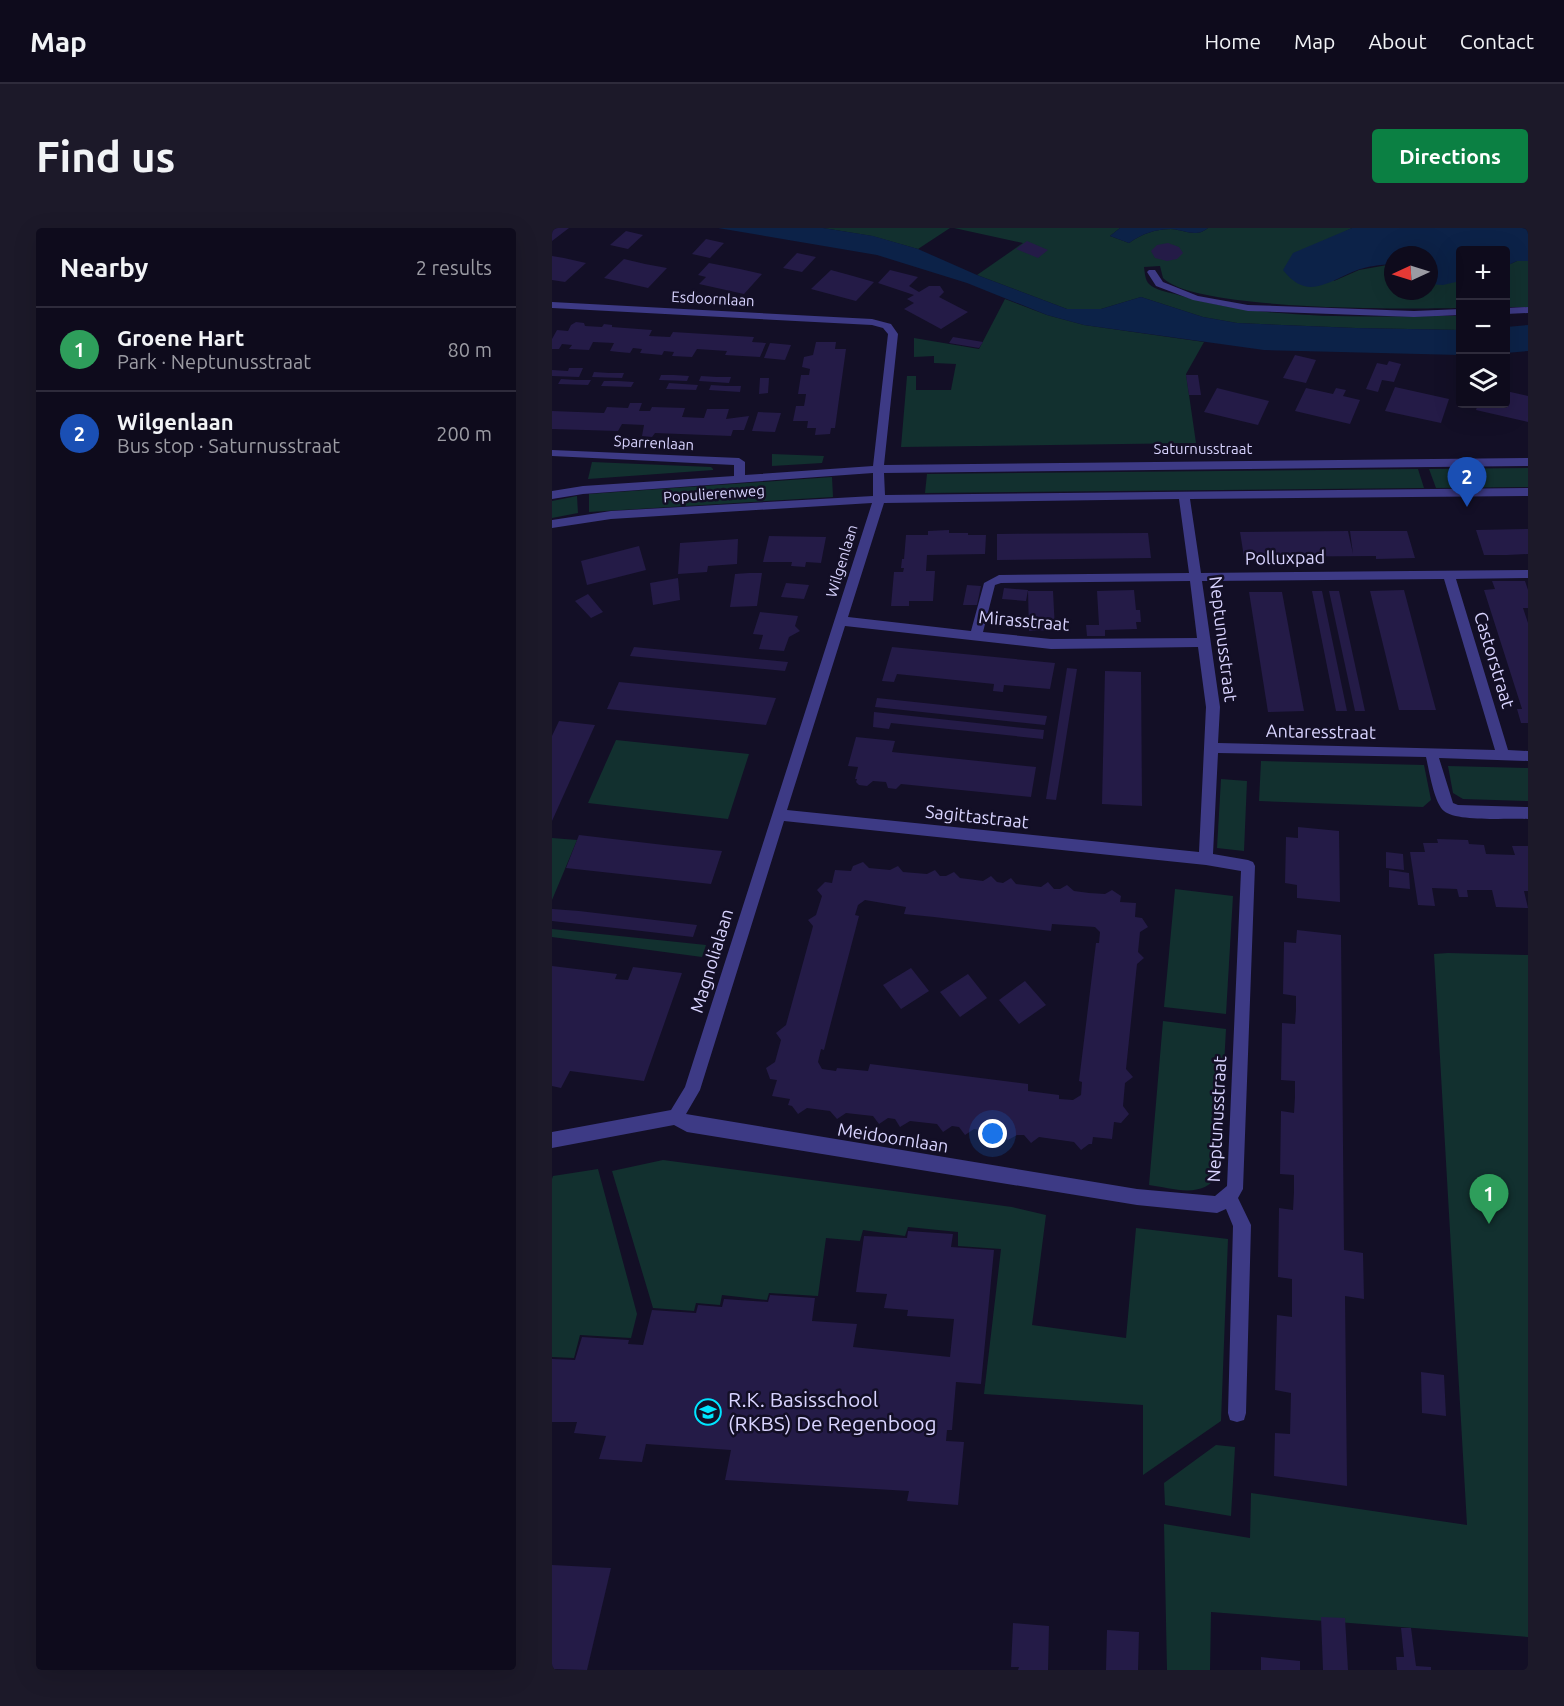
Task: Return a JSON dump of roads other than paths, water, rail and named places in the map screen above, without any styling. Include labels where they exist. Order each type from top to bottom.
[{"type":"street","points":[[1152,272],[1159,284],[1196,298],[1239,307],[1414,314],[1456,312]]},
{"type":"street","name":"Esdoornlaan","points":[[552,304],[872,322]]},
{"type":"street","points":[[1510,311],[1528,310]]},
{"type":"street","name":"Wilgenlaan","points":[[780,815],[879,499],[878,469],[893,334],[887,326],[872,322]]},
{"type":"street","name":"Sparrenlaan","points":[[552,453],[739,462],[740,478]]},
{"type":"street","name":"Saturnusstraat","points":[[878,469],[1528,462]]},
{"type":"street","name":"Populierenweg","points":[[552,495],[583,490],[878,469]]},
{"type":"street","points":[[879,499],[1528,492]]},
{"type":"street","name":"Neptunusstraat","points":[[1184,496],[1213,707],[1206,859]]},
{"type":"street","name":"Populierenweg","points":[[552,524],[611,515],[879,499]]},
{"type":"street","name":"Polluxpad","points":[[976,636],[990,583],[999,579],[1195,578],[1323,574],[1528,574]]},
{"type":"street","name":"Castorstraat","points":[[1449,575],[1503,755]]},
{"type":"street","name":"Mirasstraat","points":[[841,621],[1051,644],[1204,642]]},
{"type":"street","name":"Antaresstraat","points":[[1210,748],[1528,756]]},
{"type":"street","points":[[1431,753],[1444,800],[1448,807],[1456,812],[1528,813]]},
{"type":"street","name":"Sagittastraat","points":[[780,815],[1170,856]]},
{"type":"street","name":"Magnolialaan","points":[[676,1117],[692,1090],[780,815]]},
{"type":"street","name":"Neptunusstraat","points":[[1170,856],[1248,866],[1235,1189],[1229,1197],[1242,1225],[1237,1413]]},
{"type":"street","name":"Meidoornlaan","points":[[552,1140],[676,1117],[687,1124],[1137,1197],[1217,1205],[1229,1197]]},
{"type":"water","points":[[718,228],[823,228],[873,236],[918,249],[977,275],[1067,309],[1101,309],[1141,297],[1203,317],[1237,323],[1456,330],[1456,355],[1264,350],[1084,325],[1047,315],[967,283],[877,255]]},
{"type":"water","points":[[1120,228],[1208,228],[1199,233],[1171,229],[1154,231],[1129,243],[1110,236]]},
{"type":"water","points":[[1352,228],[1528,228],[1528,261],[1517,261],[1510,264],[1510,246],[1456,246],[1456,282],[1443,285],[1438,285],[1438,246],[1384,246],[1384,265],[1364,268],[1326,284],[1309,287],[1300,285],[1283,270],[1293,253]]},
{"type":"water","points":[[1528,325],[1528,351],[1510,353],[1510,327]]},
{"type":"place","name":"Wilgenlaan","points":[[1467,507]]},
{"type":"place","name":"Groene Hart","points":[[1489,1224]]},
{"type":"place","name":"R.K. Basisschool (RKBS) De Regenboog","points":[[708,1412]]}]
